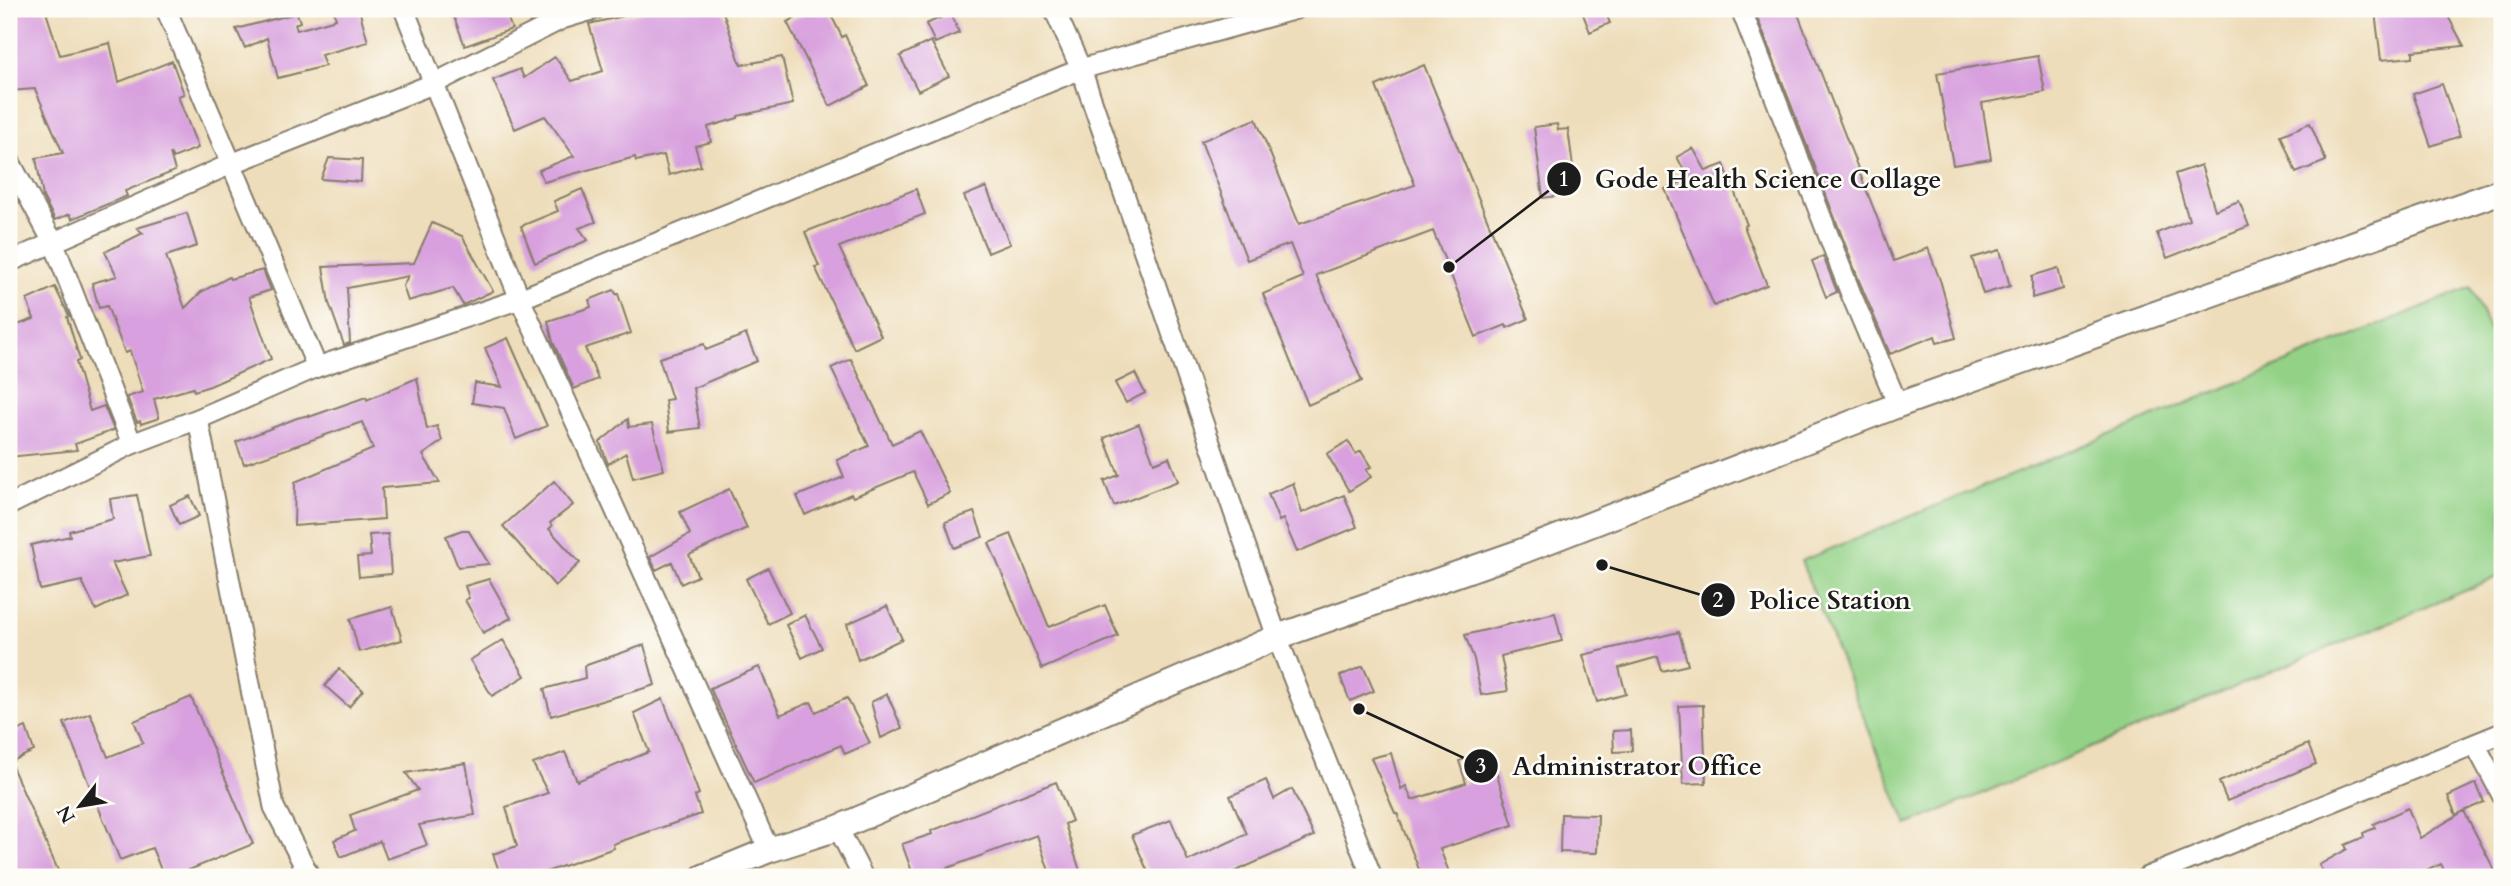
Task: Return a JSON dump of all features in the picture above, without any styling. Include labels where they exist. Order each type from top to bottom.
[{"type":"street","points":[[166,9],[317,367]]},
{"type":"street","points":[[404,9],[520,299],[769,850]]},
{"type":"street","points":[[9,262],[231,164],[435,83],[560,14],[595,9]]},
{"type":"street","points":[[1054,9],[1081,69],[1277,637],[1372,877]]},
{"type":"street","points":[[9,505],[132,444],[198,419],[317,367],[520,299],[1081,69],[1296,9]]},
{"type":"street","points":[[1741,9],[1850,294],[1898,405]]},
{"type":"street","points":[[9,160],[54,244],[132,444]]},
{"type":"street","points":[[703,877],[769,850],[838,828],[1277,637],[1520,552],[1898,405],[2502,191]]},
{"type":"street","points":[[198,419],[274,807],[310,877]]},
{"type":"street","points":[[2147,877],[2502,733]]},
{"type":"street","points":[[2475,744],[2502,795]]},
{"type":"street","points":[[838,828],[863,877]]},
{"type":"green space","points":[[2471,287],[2502,359],[2502,575],[1907,825],[1801,561]]},
{"type":"building","points":[[31,9],[45,9],[60,55],[110,43],[119,82],[172,61],[184,94],[178,96],[198,148],[173,158],[170,153],[175,171],[125,191],[127,196],[72,219],[70,214],[55,220],[43,197],[36,158],[63,153],[35,89],[9,91],[9,16]]},
{"type":"building","points":[[333,9],[359,9],[368,42],[321,55],[325,66],[278,78],[267,38],[245,48],[236,29],[297,13],[300,22],[295,24],[297,30],[336,19]]},
{"type":"building","points":[[451,9],[504,9],[512,29],[465,46]]},
{"type":"building","points":[[654,9],[722,9],[741,65],[782,57],[793,104],[738,116],[708,127],[711,142],[695,146],[701,166],[669,175],[664,155],[636,161],[635,157],[544,182],[539,170],[574,156],[545,116],[515,129],[493,80],[520,69],[524,78],[555,57],[572,81],[603,71],[589,24]]},
{"type":"building","points":[[813,9],[828,9],[842,37],[845,35],[869,86],[830,106],[787,22]]},
{"type":"building","points":[[1581,9],[1604,9],[1610,23],[1590,32]]},
{"type":"building","points":[[1754,9],[1796,9],[1894,261],[1928,248],[1956,338],[1937,343],[1935,336],[1890,354]]},
{"type":"building","points":[[2444,9],[2464,46],[2413,51],[2413,57],[2381,60],[2375,12]]},
{"type":"building","points":[[951,13],[959,33],[935,43],[926,24]]},
{"type":"building","points":[[931,41],[949,76],[918,91],[900,56]]},
{"type":"building","points":[[2038,56],[2045,92],[1982,103],[1991,159],[1953,165],[1937,73]]},
{"type":"building","points":[[1424,65],[1528,319],[1476,337],[1433,231],[1316,275],[1362,381],[1308,405],[1263,294],[1303,277],[1290,244],[1247,260],[1201,141],[1256,119],[1299,224],[1415,185],[1376,86]]},
{"type":"building","points":[[2442,84],[2460,136],[2431,146],[2413,94]]},
{"type":"building","points":[[2310,123],[2326,161],[2296,173],[2281,135]]},
{"type":"building","points":[[1557,124],[1558,130],[1568,129],[1574,174],[1563,175],[1566,195],[1543,198],[1534,127]]},
{"type":"building","points":[[1693,148],[1706,171],[1724,164],[1767,285],[1714,306],[1665,189],[1689,179],[1677,157]]},
{"type":"building","points":[[329,158],[362,160],[361,182],[321,179]]},
{"type":"building","points":[[2201,165],[2215,210],[2239,201],[2249,226],[2167,258],[2157,233],[2189,220],[2175,174]]},
{"type":"building","points":[[986,187],[1010,244],[988,253],[964,196]]},
{"type":"building","points":[[582,189],[596,222],[579,228],[588,240],[535,263],[521,226],[558,211],[554,201]]},
{"type":"building","points":[[916,189],[925,214],[839,247],[881,336],[854,349],[815,267],[819,266],[805,232]]},
{"type":"building","points":[[187,213],[197,246],[166,256],[185,308],[201,292],[229,277],[230,279],[263,270],[271,290],[249,297],[271,359],[210,386],[154,399],[159,418],[141,424],[140,421],[137,422],[127,397],[143,392],[130,351],[125,353],[107,306],[99,308],[92,283],[117,276],[105,252],[143,233],[137,228]]},
{"type":"building","points":[[432,223],[462,236],[493,291],[463,305],[453,288],[408,301],[403,286],[408,276],[347,288],[350,343],[344,345],[329,303],[323,267],[414,263]]},
{"type":"building","points":[[2000,250],[2010,286],[1983,294],[1972,258]]},
{"type":"building","points":[[1823,256],[1837,292],[1826,297],[1812,261]]},
{"type":"building","points":[[2058,268],[2063,289],[2032,298],[2032,276]]},
{"type":"building","points":[[55,287],[69,316],[67,317],[80,360],[76,362],[90,411],[104,406],[114,430],[75,444],[77,450],[9,457],[9,328],[34,319],[27,300]]},
{"type":"building","points":[[614,290],[618,294],[631,333],[585,348],[598,379],[574,389],[553,342],[548,321],[591,307],[589,300]]},
{"type":"building","points":[[746,334],[757,361],[693,388],[700,428],[669,432],[665,400],[672,399],[659,358],[704,344],[706,350]]},
{"type":"building","points":[[508,338],[547,426],[516,439],[504,408],[472,403],[475,383],[502,387],[485,348]]},
{"type":"building","points":[[851,359],[892,444],[920,431],[950,493],[928,504],[913,472],[853,497],[851,494],[805,515],[797,496],[844,477],[837,460],[869,446],[831,368]]},
{"type":"building","points":[[1135,373],[1145,393],[1126,403],[1115,383]]},
{"type":"building","points":[[417,378],[427,429],[437,426],[442,441],[423,455],[440,483],[382,488],[384,519],[294,526],[295,482],[373,449],[362,422],[244,464],[236,442],[297,418],[309,417],[366,397],[367,400]]},
{"type":"building","points":[[628,419],[629,427],[652,424],[664,470],[633,478],[626,453],[608,464],[600,442]]},
{"type":"building","points":[[1139,424],[1154,463],[1169,457],[1178,481],[1114,506],[1104,481],[1119,475],[1104,438]]},
{"type":"building","points":[[1348,441],[1356,454],[1361,451],[1371,467],[1366,470],[1371,477],[1349,491],[1327,454]]},
{"type":"building","points":[[554,481],[573,505],[550,523],[552,526],[549,529],[580,563],[555,586],[503,526]]},
{"type":"building","points":[[1293,483],[1302,513],[1344,495],[1357,527],[1297,552],[1283,519],[1279,521],[1268,494]]},
{"type":"building","points":[[729,489],[747,528],[689,555],[698,576],[681,584],[672,562],[656,570],[650,557],[690,534],[680,512]]},
{"type":"building","points":[[137,495],[150,556],[112,563],[127,595],[96,610],[82,581],[40,590],[31,545],[70,536],[69,531],[113,519],[110,499]]},
{"type":"building","points":[[190,496],[199,516],[179,525],[170,505]]},
{"type":"building","points":[[974,512],[983,537],[954,548],[945,522]]},
{"type":"building","points":[[468,530],[489,564],[458,567],[446,536]]},
{"type":"building","points":[[388,534],[391,574],[359,577],[357,557],[371,556],[369,535]]},
{"type":"building","points":[[1011,534],[1049,627],[1105,605],[1118,636],[1042,669],[989,543]]},
{"type":"building","points":[[768,568],[790,613],[768,624],[746,579]]},
{"type":"building","points":[[489,579],[511,618],[483,633],[465,600],[469,598],[465,586]]},
{"type":"building","points":[[887,606],[902,639],[858,660],[847,624]]},
{"type":"building","points":[[392,607],[402,640],[359,652],[350,619]]},
{"type":"building","points":[[1555,613],[1562,641],[1501,656],[1508,691],[1481,695],[1474,659],[1465,635]]},
{"type":"building","points":[[805,615],[822,648],[802,658],[786,625]]},
{"type":"building","points":[[1679,632],[1688,665],[1662,671],[1658,657],[1619,668],[1626,694],[1597,702],[1583,655]]},
{"type":"building","points":[[503,640],[525,676],[492,696],[470,660]]},
{"type":"building","points":[[644,645],[655,685],[551,716],[544,689],[585,678],[584,666]]},
{"type":"building","points":[[1363,666],[1374,691],[1350,701],[1340,676]]},
{"type":"building","points":[[759,667],[780,715],[811,702],[816,712],[847,698],[870,743],[845,754],[841,745],[754,783],[710,688]]},
{"type":"building","points":[[339,669],[363,690],[349,707],[325,686]]},
{"type":"building","points":[[887,694],[902,728],[881,738],[871,702]]},
{"type":"building","points":[[191,697],[253,844],[172,877],[164,877],[152,848],[120,860],[64,723],[90,713],[108,757],[143,743],[134,721]]},
{"type":"building","points":[[663,699],[699,794],[695,796],[701,814],[613,844],[614,848],[532,877],[501,877],[493,854],[517,846],[506,807],[548,793],[533,764],[565,752],[577,781],[649,752],[634,713]]},
{"type":"building","points":[[1703,705],[1706,783],[1683,784],[1679,706]]},
{"type":"building","points":[[26,727],[34,751],[10,762],[61,877],[9,877],[9,734]]},
{"type":"building","points":[[1631,730],[1632,751],[1614,752],[1613,731]]},
{"type":"building","points":[[2308,744],[2316,764],[2227,801],[2219,782]]},
{"type":"building","points":[[1391,753],[1401,789],[1406,786],[1412,800],[1466,783],[1459,761],[1482,753],[1489,775],[1496,772],[1513,825],[1440,849],[1451,877],[1422,877],[1397,813],[1371,758]]},
{"type":"building","points":[[466,763],[475,815],[419,825],[427,845],[387,859],[380,841],[341,857],[334,840],[355,831],[350,815],[418,790],[406,773]]},
{"type":"building","points":[[1266,780],[1274,799],[1292,789],[1314,836],[1223,877],[1150,877],[1132,835],[1171,820],[1188,861],[1247,834],[1230,796]]},
{"type":"building","points":[[1056,782],[1072,821],[1065,824],[1082,877],[1051,877],[1037,835],[942,870],[945,877],[914,877],[902,844]]},
{"type":"building","points":[[2476,783],[2484,802],[2456,815],[2448,796]]},
{"type":"building","points":[[2408,808],[2420,838],[2464,811],[2498,877],[2448,877],[2441,864],[2413,877],[2326,877],[2319,865],[2347,849],[2345,845],[2364,837],[2363,833],[2375,828],[2373,824]]},
{"type":"building","points":[[1561,814],[1598,815],[1597,853],[1560,852]]},
{"type":"place","name":"Gode Health Science Collage","points":[[1449,267]]},
{"type":"place","name":"Police Station","points":[[1602,565]]},
{"type":"place","name":"Administrator Office","points":[[1359,709]]}]
